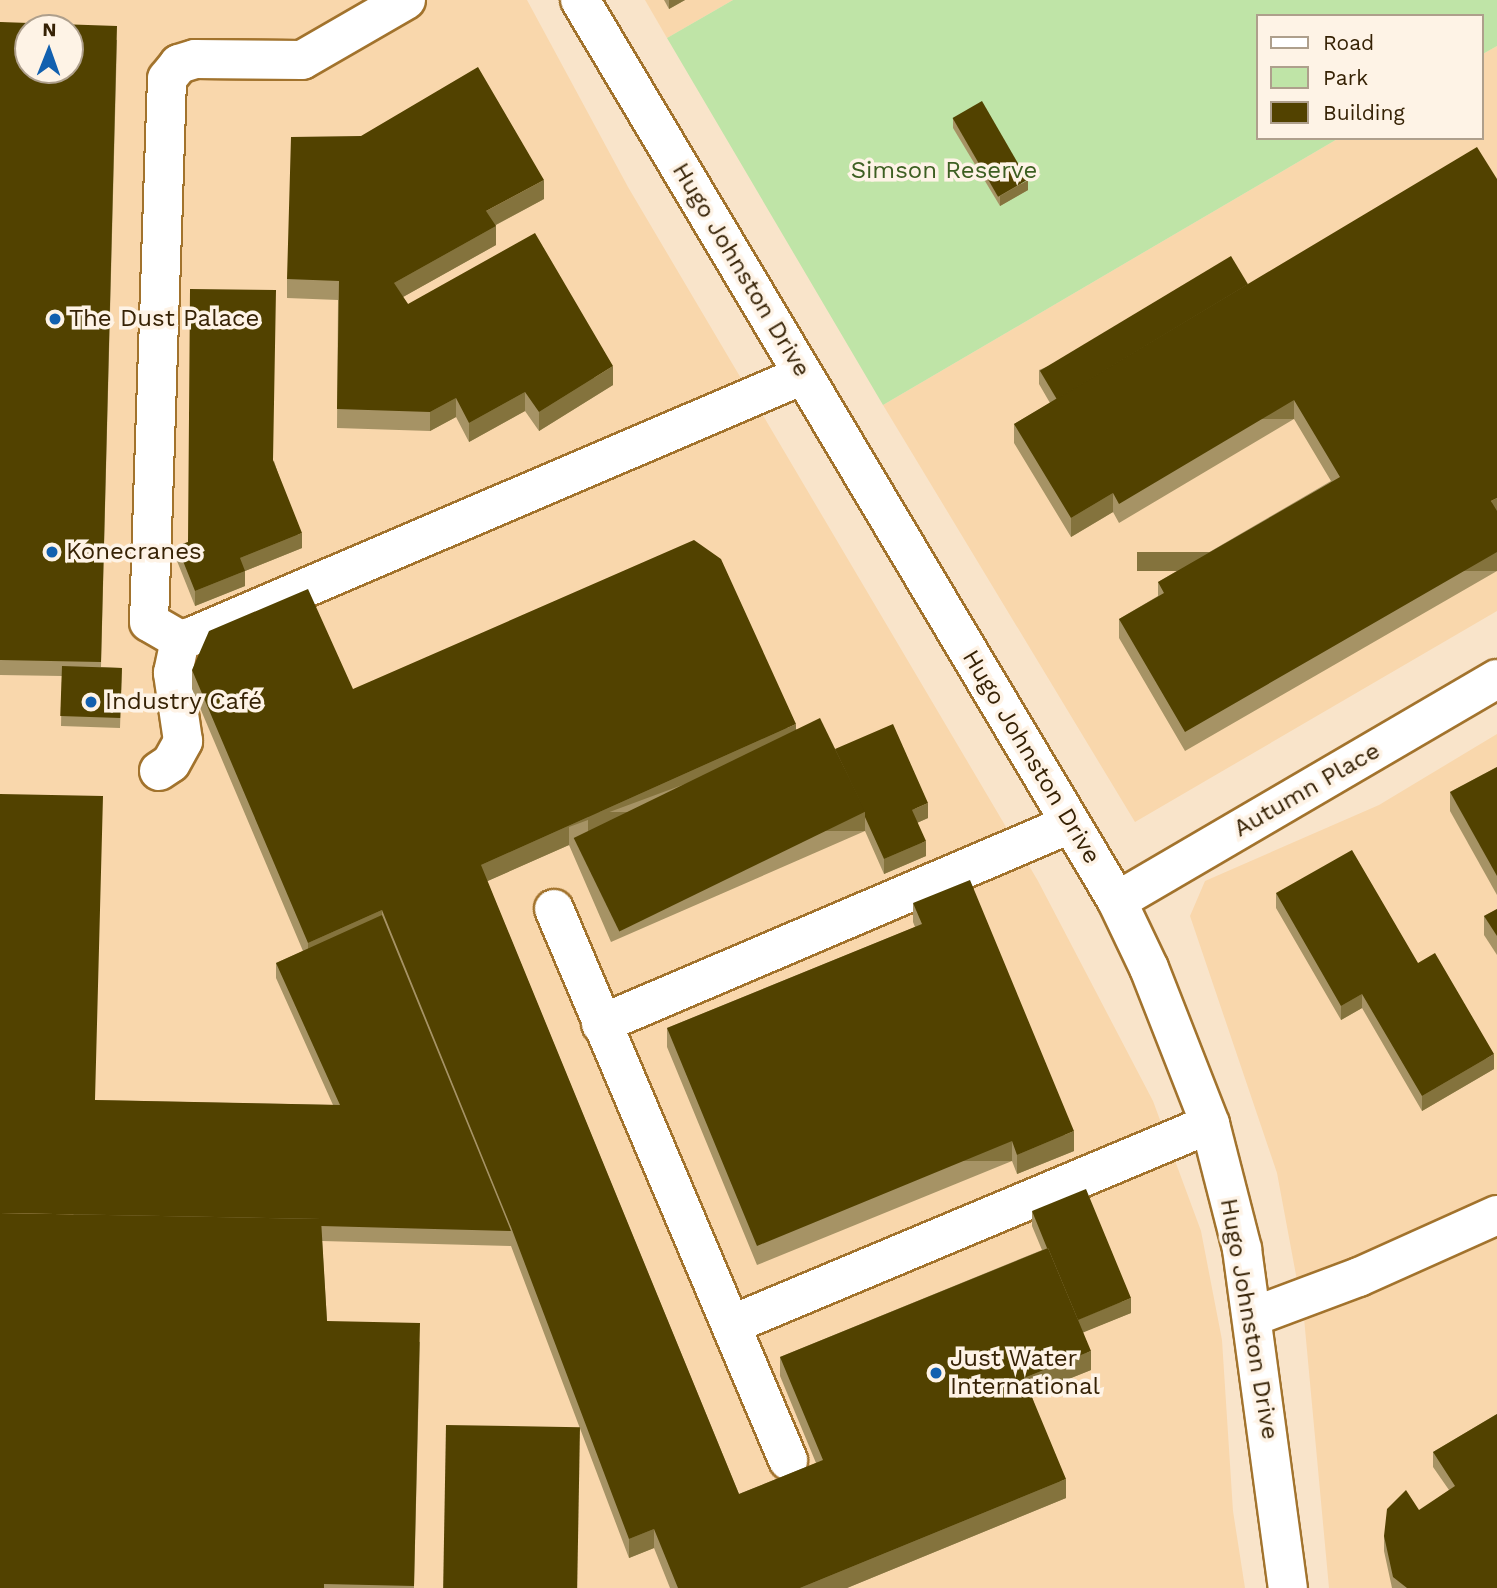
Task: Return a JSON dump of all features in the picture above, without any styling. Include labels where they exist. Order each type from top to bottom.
[{"type":"street","points":[[406,0],[302,60],[195,59],[179,64],[166,79],[149,622],[163,634],[180,640],[803,375]]},
{"type":"street","name":"Hugo Johnston Drive","points":[[580,0],[1116,901],[1149,968],[1210,1124],[1242,1249],[1287,1588]]},
{"type":"street","points":[[159,771],[171,763],[183,741],[173,673],[180,640]]},
{"type":"street","name":"Autumn Place","points":[[1116,901],[1497,679]]},
{"type":"street","points":[[601,1024],[1070,824]]},
{"type":"street","points":[[554,909],[601,1024],[733,1324],[788,1460]]},
{"type":"street","points":[[733,1324],[1210,1124]]},
{"type":"street","points":[[1252,1317],[1359,1277],[1497,1215]]},
{"type":"shaded area","points":[[0,0],[527,0],[628,187],[1038,881],[1153,1101],[1201,1231],[1222,1340],[1233,1511],[1245,1588],[0,1588]]},
{"type":"shaded area","points":[[645,0],[733,0],[667,38]]},
{"type":"shaded area","points":[[1497,46],[1497,611],[1135,822],[883,405],[1336,140],[1483,140],[1483,54]]},
{"type":"shaded area","points":[[1497,734],[1497,1588],[1329,1588],[1304,1318],[1277,1173],[1190,916],[1205,881],[1379,805]]},
{"type":"green space","name":"Simson Reserve","points":[[733,0],[1497,0],[1497,46],[1483,54],[1483,14],[1256,14],[1256,140],[1336,140],[883,405],[667,38]]},
{"type":"building","points":[[0,22],[14,22],[14,84],[84,84],[84,25],[117,26],[101,662],[0,660]]},
{"type":"building","points":[[478,67],[544,180],[486,211],[496,226],[394,283],[408,304],[535,233],[613,366],[539,412],[525,392],[469,423],[456,398],[430,412],[337,409],[339,281],[287,279],[291,137],[361,136]]},
{"type":"building","points":[[982,101],[1028,180],[998,197],[953,118]]},
{"type":"building","points":[[1477,147],[1497,179],[1497,498],[1491,501],[1497,511],[1497,552],[1185,732],[1119,619],[1164,593],[1158,582],[1340,477],[1294,400],[1119,504],[1113,493],[1071,518],[1014,424]]},
{"type":"building","points":[[1231,256],[1248,284],[1057,399],[1040,371]]},
{"type":"building","points":[[190,289],[276,290],[273,460],[302,533],[240,558],[245,571],[195,591],[177,546],[188,542]]},
{"type":"building","points":[[694,540],[721,559],[796,724],[481,865],[739,1494],[823,1460],[780,1357],[1048,1248],[1091,1351],[1024,1378],[1066,1479],[800,1588],[678,1588],[654,1529],[629,1539],[511,1227],[382,910],[308,943],[192,670],[209,631],[308,589],[353,689]]},
{"type":"building","name":"Industry Café","points":[[62,666],[122,668],[120,718],[60,716]]},
{"type":"building","points":[[820,718],[866,811],[619,932],[574,838]]},
{"type":"building","points":[[893,724],[928,803],[912,810],[926,841],[884,859],[835,749]]},
{"type":"building","points":[[1497,767],[1497,876],[1450,792]]},
{"type":"building","points":[[0,794],[103,796],[95,1100],[340,1105],[276,963],[382,915],[511,1231],[321,1226],[321,1219],[0,1213]]},
{"type":"building","points":[[1352,850],[1418,963],[1435,953],[1494,1054],[1422,1096],[1362,994],[1341,1006],[1276,893]]},
{"type":"building","points":[[970,880],[1074,1131],[1017,1155],[1012,1141],[757,1246],[667,1028],[922,924],[913,903]]},
{"type":"building","points":[[1497,909],[1497,936],[1484,916]]},
{"type":"building","points":[[1086,1189],[1131,1298],[1078,1320],[1032,1211]]},
{"type":"building","points":[[0,1213],[321,1219],[327,1321],[420,1323],[414,1586],[324,1584],[324,1588],[0,1588]]},
{"type":"building","points":[[1497,1414],[1497,1588],[1407,1588],[1393,1577],[1384,1536],[1387,1509],[1406,1490],[1419,1510],[1455,1486],[1433,1452]]},
{"type":"building","points":[[446,1425],[580,1427],[577,1588],[443,1588]]},
{"type":"place","name":"The Dust Palace","points":[[55,319]]},
{"type":"place","name":"Konecranes","points":[[52,552]]},
{"type":"place","name":"Industry Café","points":[[91,702]]},
{"type":"place","name":"Just Water International","points":[[936,1373]]}]
